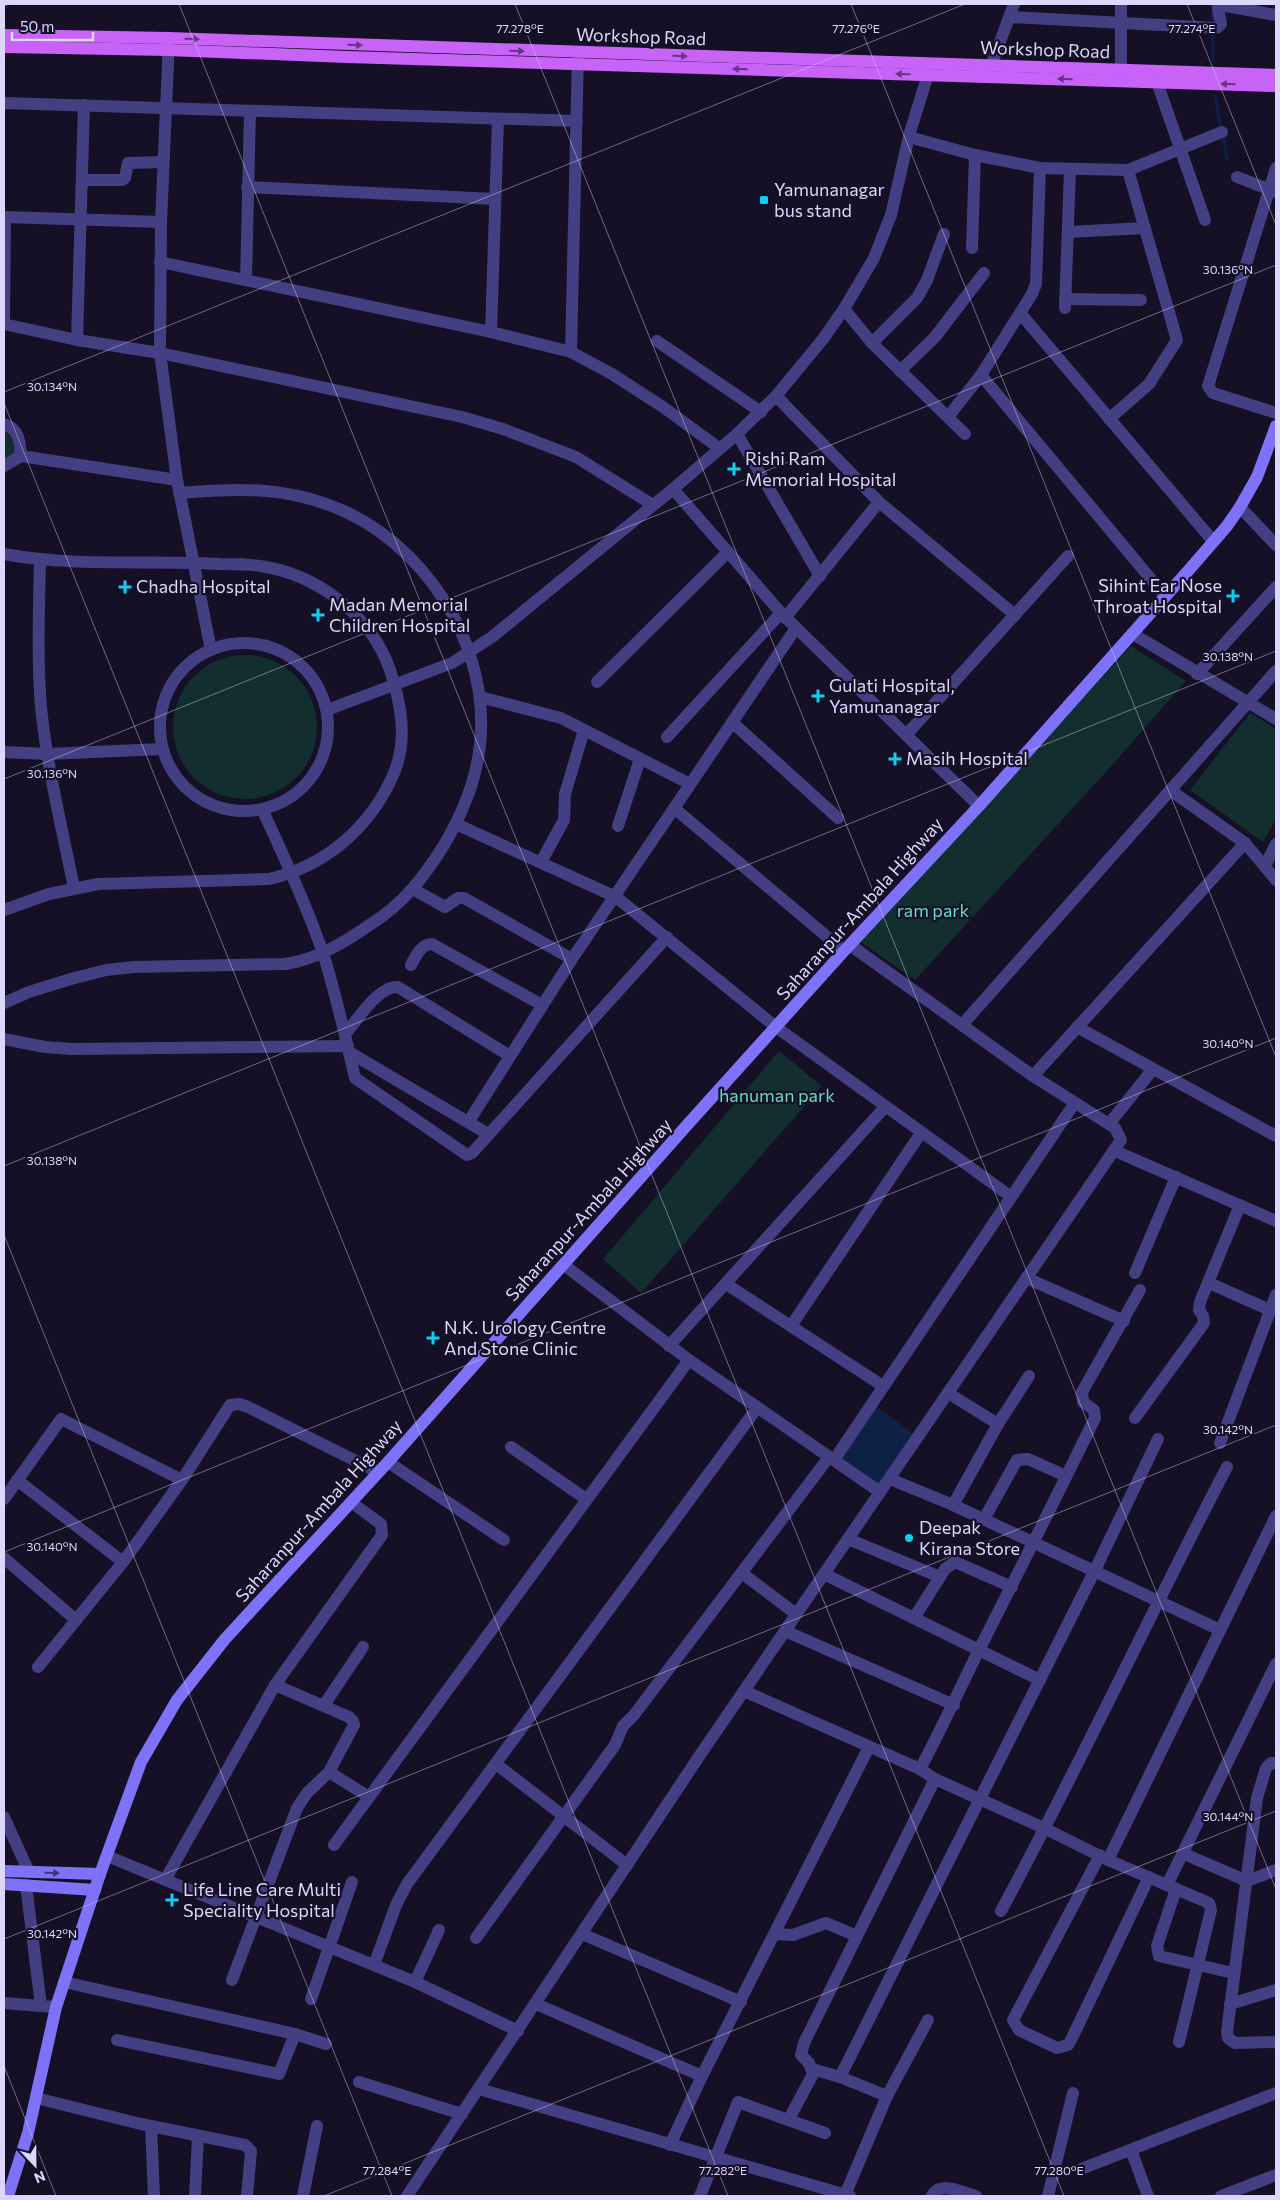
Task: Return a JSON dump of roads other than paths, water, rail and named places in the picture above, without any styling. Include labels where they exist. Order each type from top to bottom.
[{"type":"main road","points":[[4,23],[19,35]]},
{"type":"main road","name":"Workshop Road","points":[[4,34],[168,44],[578,59],[929,69],[1157,82],[1276,86]]},
{"type":"main road","name":"Workshop Road","points":[[4,47],[168,44]]},
{"type":"main road","name":"Workshop Road","points":[[929,69],[991,66],[1276,75]]},
{"type":"main road","name":"Saharanpur-Ambala Highway","points":[[8,2196],[36,2098],[56,2007],[100,1874],[141,1762],[177,1700],[225,1639],[388,1462],[847,948],[1133,634],[1213,542],[1240,507],[1257,477],[1276,426]]},
{"type":"main road","points":[[4,1871],[100,1874]]},
{"type":"main road","points":[[4,1884],[95,1890]]},
{"type":"street","points":[[991,66],[1014,4]]},
{"type":"street","points":[[1121,4],[1121,70]]},
{"type":"street","points":[[1010,17],[1213,28],[1221,24],[1218,8],[1220,5],[1276,15]]},
{"type":"street","points":[[168,44],[161,222],[160,353],[178,486],[211,650]]},
{"type":"street","points":[[571,352],[578,59]]},
{"type":"street","points":[[327,710],[452,663],[492,637],[673,489],[737,434],[776,396],[823,339],[844,309],[874,258],[891,215],[909,137],[929,69]]},
{"type":"street","points":[[1157,82],[1205,220]]},
{"type":"street","points":[[4,103],[577,121]]},
{"type":"street","points":[[77,340],[84,106]]},
{"type":"street","points":[[246,280],[250,112]]},
{"type":"street","points":[[491,332],[498,119]]},
{"type":"street","points":[[909,137],[975,155],[1040,168],[1128,170],[1222,132]]},
{"type":"street","points":[[972,248],[975,155]]},
{"type":"street","points":[[82,180],[122,180],[125,178],[128,163],[163,162]]},
{"type":"street","points":[[948,417],[981,375],[1032,294],[1036,284],[1040,168]]},
{"type":"street","points":[[1276,168],[1273,191],[1208,386],[1214,393],[1276,412]]},
{"type":"street","points":[[1070,170],[1065,304],[1141,300]]},
{"type":"street","points":[[1109,419],[1149,384],[1178,340],[1128,170]]},
{"type":"street","points":[[1237,177],[1273,191]]},
{"type":"street","points":[[247,187],[495,199]]},
{"type":"street","points":[[161,222],[4,217],[4,324],[77,340],[160,353],[462,417],[503,429],[576,457],[654,505]]},
{"type":"street","points":[[1068,232],[1145,228]]},
{"type":"street","points":[[872,343],[917,298],[927,280],[944,234]]},
{"type":"street","points":[[160,262],[491,332],[571,352],[612,374],[663,407],[719,448]]},
{"type":"street","points":[[900,371],[935,337],[984,273]]},
{"type":"street","points":[[844,309],[872,343],[965,434]]},
{"type":"street","points":[[1020,313],[1213,542]]},
{"type":"street","points":[[657,341],[760,412]]},
{"type":"street","points":[[981,375],[1165,596]]},
{"type":"street","points":[[776,396],[879,502],[1015,615]]},
{"type":"street","points":[[4,424],[13,428],[17,433],[21,456]]},
{"type":"street","points":[[737,434],[820,576]]},
{"type":"street","points":[[4,466],[21,456],[178,486],[241,488],[283,492],[303,496],[346,512],[390,540],[421,569],[441,595],[470,652],[480,697],[481,722],[477,766],[470,792],[456,824],[434,861],[413,889],[381,918],[322,953],[307,960],[284,964],[134,966],[106,970],[29,992],[4,1003]]},
{"type":"street","points":[[673,489],[783,615],[907,734],[978,806]]},
{"type":"street","points":[[667,737],[820,576],[879,502]]},
{"type":"street","points":[[1240,507],[1276,545]]},
{"type":"street","points":[[597,682],[728,552]]},
{"type":"street","points":[[4,554],[40,561],[194,562],[261,566],[304,578],[328,591],[350,608],[379,646],[395,686],[402,722],[401,749],[388,787],[371,814],[327,856],[293,874],[269,879],[98,884],[49,894],[4,910]]},
{"type":"street","points":[[907,734],[1068,556]]},
{"type":"street","points":[[40,561],[39,677],[48,754],[74,888]]},
{"type":"street","points":[[1197,674],[1276,588]]},
{"type":"street","points":[[468,1121],[572,959],[616,897],[796,628]]},
{"type":"street","points":[[1133,634],[1247,704],[1276,719]]},
{"type":"street","points":[[235,644],[260,644],[283,652],[303,667],[318,687],[327,710],[328,736],[321,762],[307,784],[286,800],[262,810],[236,811],[211,805],[190,792],[173,772],[162,749],[160,726],[164,702],[174,680],[190,663],[211,650],[235,644]]},
{"type":"street","points":[[962,1025],[1276,670]]},
{"type":"street","points":[[480,697],[549,714],[690,784]]},
{"type":"street","points":[[732,722],[838,818]]},
{"type":"street","points":[[541,862],[564,820],[565,794],[584,730]]},
{"type":"street","points":[[4,752],[48,754],[162,749]]},
{"type":"street","points":[[618,826],[640,759]]},
{"type":"street","points":[[1170,790],[1245,843],[1276,880]]},
{"type":"street","points":[[407,2196],[796,1614],[1115,1151],[1120,1137],[1109,1124],[1074,1104],[1032,1076],[962,1025],[847,948],[674,808]]},
{"type":"street","points":[[262,810],[293,874],[322,953],[355,1078],[467,1156],[667,937]]},
{"type":"street","points":[[456,824],[616,897],[776,1027],[1010,1196]]},
{"type":"street","points":[[1032,1076],[1245,843]]},
{"type":"street","points":[[1264,866],[1276,844]]},
{"type":"street","points":[[413,889],[445,907],[458,898],[464,898],[572,959]]},
{"type":"street","points":[[410,965],[422,947],[432,944],[542,1005]]},
{"type":"street","points":[[347,1044],[380,993],[386,989],[398,987],[510,1056]]},
{"type":"street","points":[[1077,1027],[1276,1136]]},
{"type":"street","points":[[4,1039],[45,1047],[72,1049],[347,1044],[488,1134]]},
{"type":"street","points":[[1109,1124],[1153,1069]]},
{"type":"street","points":[[476,1938],[615,1745],[623,1726],[634,1715],[832,1459],[1074,1104]]},
{"type":"street","points":[[669,1346],[885,1107]]},
{"type":"street","points":[[791,1326],[921,1133]]},
{"type":"street","points":[[1115,1151],[1276,1220]]},
{"type":"street","points":[[1135,1273],[1176,1177]]},
{"type":"street","points":[[1134,1418],[1204,1323],[1203,1316],[1198,1308],[1240,1205]]},
{"type":"street","points":[[564,1265],[669,1346],[880,1492]]},
{"type":"street","points":[[1026,1278],[1124,1321]]},
{"type":"street","points":[[1209,1283],[1270,1310]]},
{"type":"street","points":[[726,1284],[883,1386]]},
{"type":"street","points":[[920,1769],[954,1704],[978,1651],[1012,1587],[1096,1414],[1084,1402],[1082,1392],[1140,1290]]},
{"type":"street","points":[[1220,1443],[1276,1295]]},
{"type":"street","points":[[334,1845],[689,1360]]},
{"type":"street","points":[[954,1505],[998,1424],[1029,1376]]},
{"type":"street","points":[[948,1393],[998,1424]]},
{"type":"street","points":[[38,1667],[123,1562],[182,1480],[230,1405],[239,1404],[378,1472]]},
{"type":"street","points":[[374,1965],[396,1905],[407,1884],[757,1408]]},
{"type":"street","points":[[4,1499],[61,1419],[182,1480]]},
{"type":"street","points":[[840,2077],[1096,1570],[1158,1439]]},
{"type":"street","points":[[511,1447],[586,1500]]},
{"type":"street","points":[[984,1519],[1017,1460],[1028,1459],[1066,1476]]},
{"type":"street","points":[[388,1462],[504,1540]]},
{"type":"street","points":[[1001,1912],[1046,1829],[1158,1600],[1227,1467]]},
{"type":"street","points":[[890,1479],[954,1505],[1096,1570],[1220,1630]]},
{"type":"street","points":[[17,1480],[123,1562]]},
{"type":"street","points":[[165,1880],[275,1685],[382,1535],[381,1524],[351,1502]]},
{"type":"street","points":[[1149,1877],[1068,2045],[1057,2048],[1019,2030],[1013,2020],[1104,1858],[1276,1516]]},
{"type":"street","points":[[848,1539],[940,1577]]},
{"type":"street","points":[[4,1558],[76,1620]]},
{"type":"street","points":[[914,1618],[949,1564],[954,1562],[1012,1587]]},
{"type":"street","points":[[743,1574],[796,1614]]},
{"type":"street","points":[[824,1574],[1040,1680]]},
{"type":"street","points":[[785,1631],[954,1704]]},
{"type":"street","points":[[324,1705],[363,1647]]},
{"type":"street","points":[[1233,1973],[1164,1958],[1157,1952],[1156,1946],[1182,1853],[1276,1664]]},
{"type":"street","points":[[232,1980],[297,1808],[307,1793],[329,1772],[354,1725],[354,1721],[349,1717],[275,1685]]},
{"type":"street","points":[[744,1691],[920,1769],[935,1778],[1104,1858],[1206,1901],[1211,1906],[1179,2042]]},
{"type":"street","points":[[670,2144],[702,2076],[869,1747]]},
{"type":"street","points":[[1276,1763],[1271,1762],[1266,1768],[1256,1798],[1227,2032],[1231,2042],[1276,2042]]},
{"type":"street","points":[[496,1764],[628,1865]]},
{"type":"street","points":[[329,1772],[368,1797]]},
{"type":"street","points":[[789,2119],[813,2074],[809,2063],[800,2055],[801,2050],[935,1778]]},
{"type":"street","points":[[4,1817],[29,1872]]},
{"type":"street","points":[[1182,1853],[1247,1881],[1276,1870]]},
{"type":"street","points":[[107,1856],[415,1982],[518,2030]]},
{"type":"street","points":[[310,1999],[352,1882]]},
{"type":"street","points":[[26,1885],[41,2006]]},
{"type":"street","points":[[775,1934],[793,1935],[826,1923],[857,1936]]},
{"type":"street","points":[[415,1982],[439,1930]]},
{"type":"street","points":[[582,1934],[741,2002]]},
{"type":"street","points":[[64,1982],[295,2034],[326,2044]]},
{"type":"street","points":[[1230,2004],[1276,1990]]},
{"type":"street","points":[[4,2003],[56,2007]]},
{"type":"street","points":[[536,2004],[702,2076]]},
{"type":"street","points":[[479,2089],[716,2157],[820,2192],[848,2195],[887,2096],[928,2020]]},
{"type":"street","points":[[117,2040],[279,2074],[295,2034]]},
{"type":"street","points":[[812,2069],[840,2077],[887,2096]]},
{"type":"street","points":[[359,2082],[462,2114]]},
{"type":"street","points":[[1048,2196],[1073,2093]]},
{"type":"street","points":[[1081,2169],[1276,2093]]},
{"type":"street","points":[[36,2098],[151,2126],[245,2145],[249,2147],[251,2154],[247,2196]]},
{"type":"street","points":[[700,2196],[738,2102],[825,2133]]},
{"type":"street","points":[[151,2126],[154,2196]]},
{"type":"street","points":[[303,2196],[317,2126]]},
{"type":"street","points":[[195,2196],[198,2136]]},
{"type":"street","points":[[1131,2150],[1148,2196]]},
{"type":"street","points":[[1221,2196],[1276,2175]]},
{"type":"street","points":[[932,2196],[940,2189],[946,2188],[976,2196]]},
{"type":"water","points":[[873,1404],[916,1436],[881,1486],[839,1457]]},
{"type":"waterway","points":[[1212,4],[1213,25]]},
{"type":"waterway","points":[[1213,31],[1213,60]]},
{"type":"waterway","points":[[1215,95],[1221,129]]},
{"type":"waterway","points":[[1223,135],[1227,159]]},
{"type":"place","name":"Yamunanagar bus stand","points":[[764,200]]},
{"type":"place","name":"Rishi Ram Memorial Hospital","points":[[734,469]]},
{"type":"place","name":"Chadha Hospital","points":[[125,587]]},
{"type":"place","name":"Sihint Ear Nose Throat Hospital","points":[[1233,596]]},
{"type":"place","name":"Madan Memorial Children Hospital","points":[[318,615]]},
{"type":"place","name":"Gulati Hospital, Yamunanagar","points":[[818,696]]},
{"type":"place","name":"Masih Hospital","points":[[895,759]]},
{"type":"place","name":"N.K. Urology Centre And Stone Clinic","points":[[433,1338]]},
{"type":"place","name":"Deepak Kirana Store","points":[[909,1538]]},
{"type":"place","name":"Life Line Care Multi Speciality Hospital","points":[[172,1900]]},
{"type":"park label","name":"ram park","points":[[933,911]]},
{"type":"park label","name":"hanuman park","points":[[777,1096]]}]
